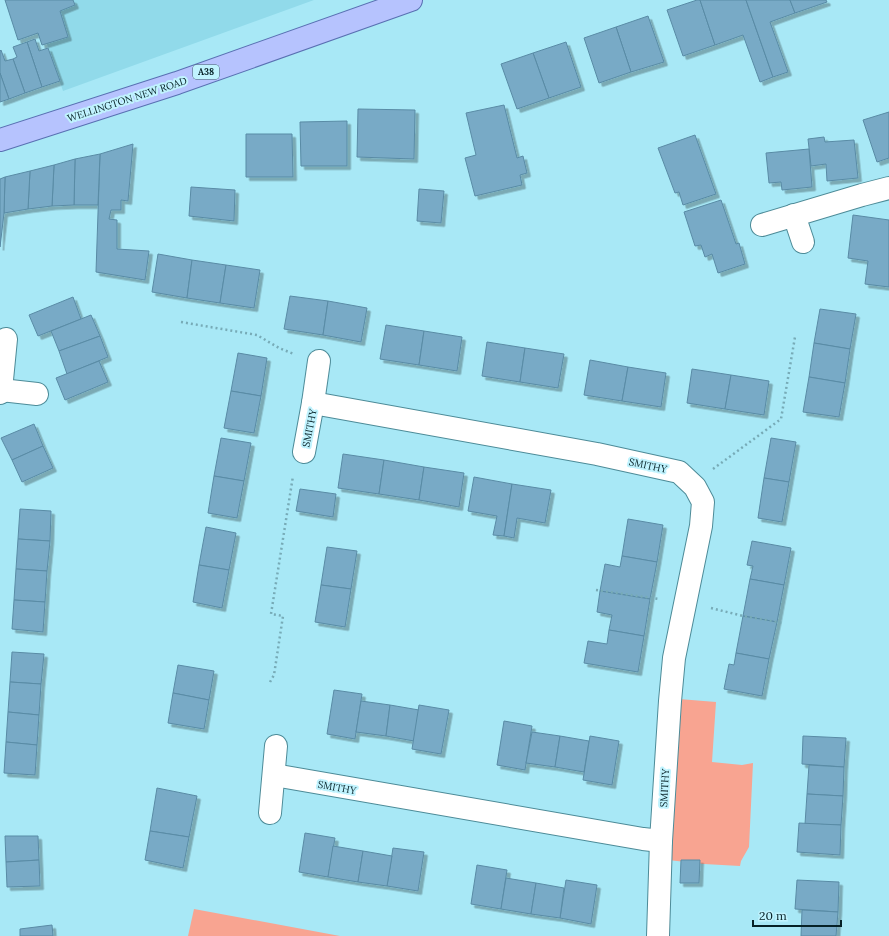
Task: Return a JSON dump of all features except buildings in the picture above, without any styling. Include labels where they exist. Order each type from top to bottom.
[{"type":"main road","name":"WELLINGTON NEW ROAD","points":[[0,140],[177,83],[411,0]]},
{"type":"street","points":[[762,225],[889,188]]},
{"type":"street","points":[[794,215],[803,242]]},
{"type":"street","points":[[6,339],[1,391],[37,394]]},
{"type":"street","name":"SMITHY","points":[[304,452],[320,361]]},
{"type":"street","name":"SMITHY","points":[[313,403],[604,455],[679,472],[695,487],[703,502],[701,526],[674,658],[661,841],[658,936]]},
{"type":"street","points":[[270,813],[276,746]]},
{"type":"street","name":"SMITHY","points":[[274,775],[661,841]]},
{"type":"path","points":[[180,322],[257,335],[279,348],[306,359],[320,361]]},
{"type":"path","points":[[693,484],[781,419],[795,337]]},
{"type":"path","points":[[270,682],[274,675],[283,616],[271,614],[296,455],[304,452]]},
{"type":"path","points":[[596,590],[650,599],[686,601],[743,616],[783,623]]},
{"type":"shaded area","points":[[5,0],[314,0],[63,91],[47,44],[42,45],[38,33],[18,40]]},
{"type":"shaded area","points":[[679,699],[716,702],[712,762],[742,765],[753,763],[749,847],[741,861],[740,866],[668,860]]},
{"type":"shaded area","points":[[194,909],[340,936],[188,936]]}]
